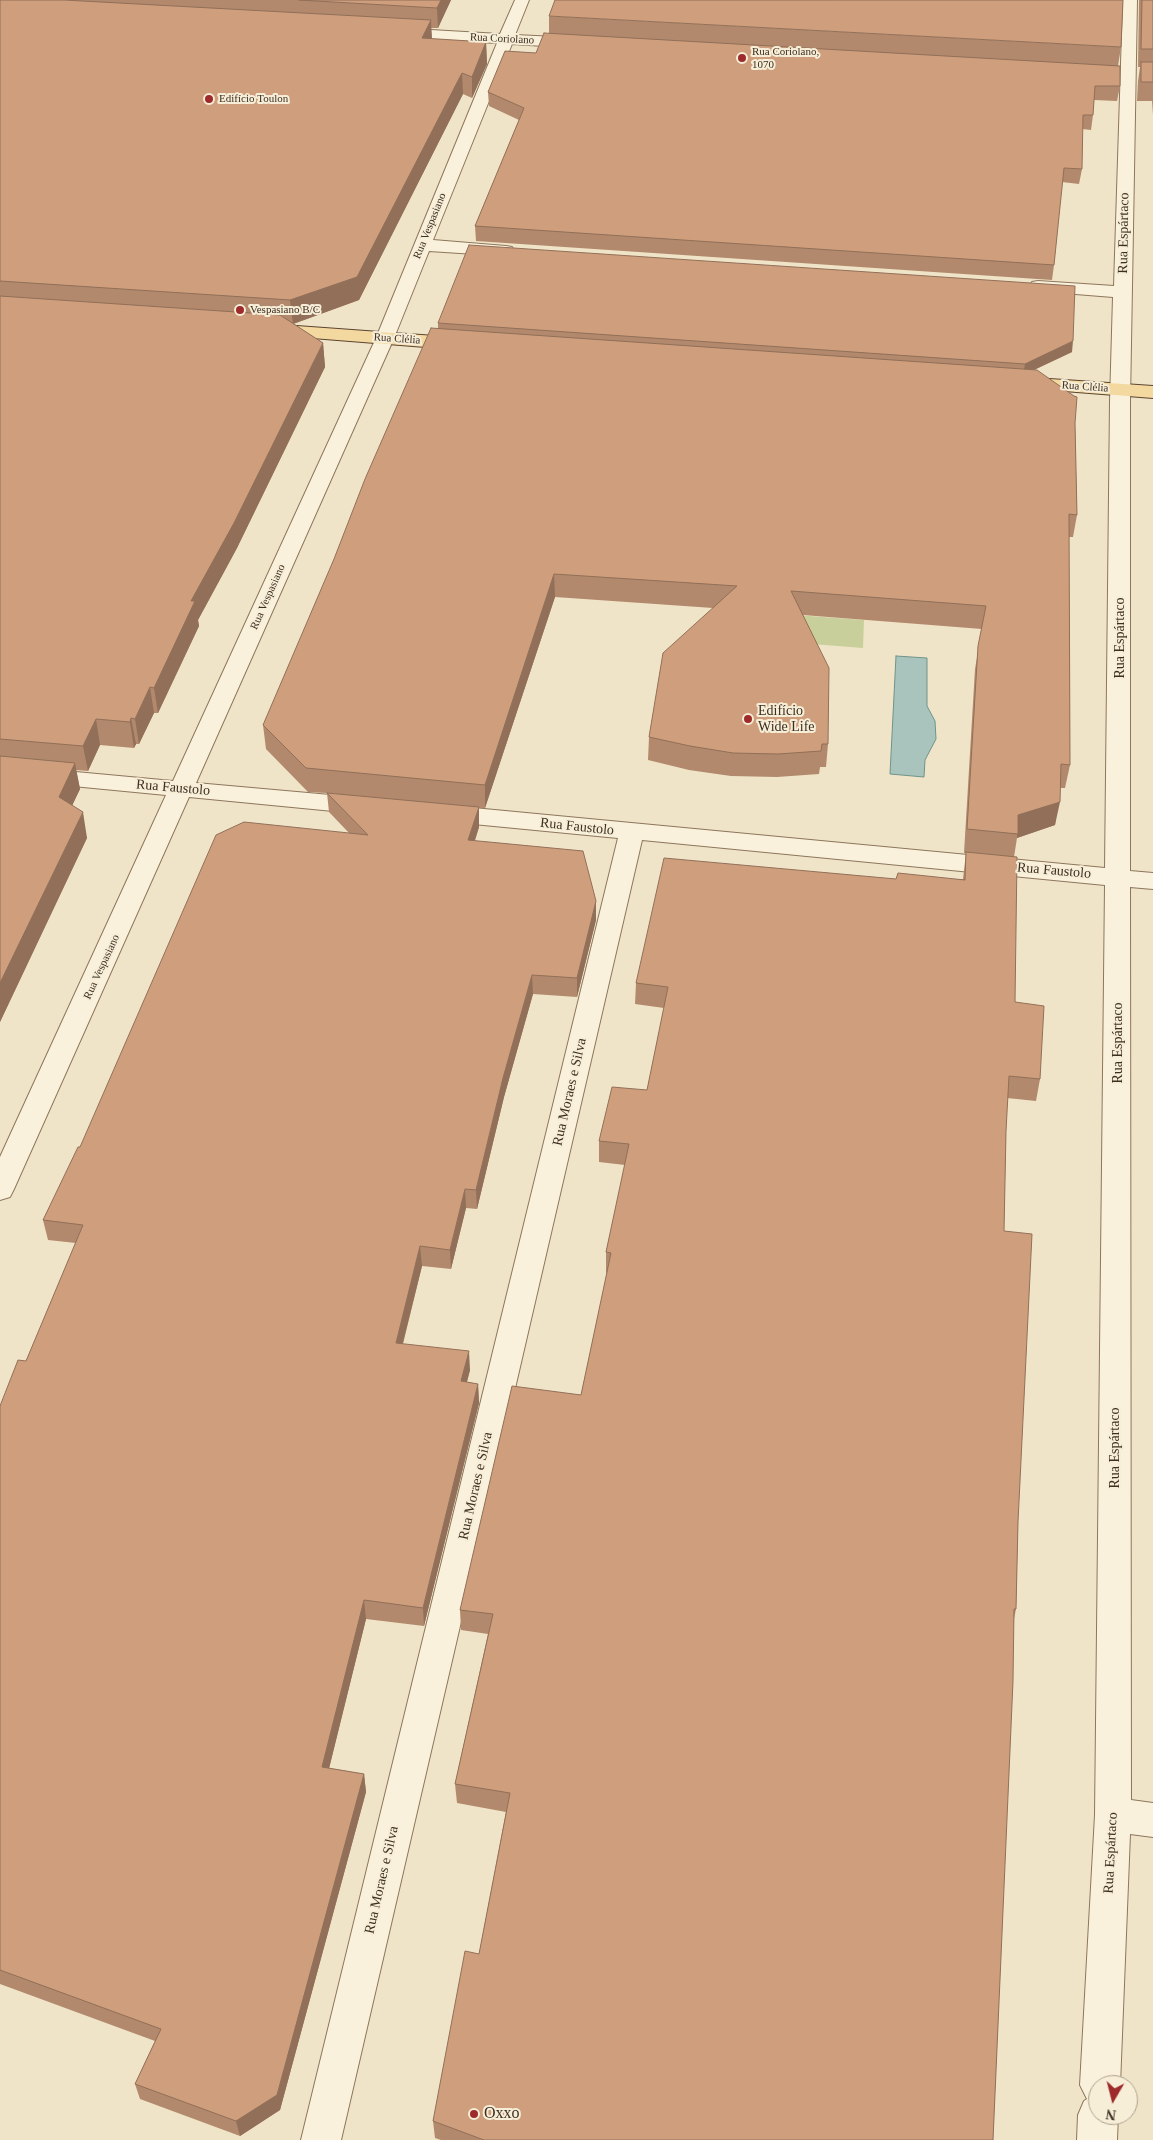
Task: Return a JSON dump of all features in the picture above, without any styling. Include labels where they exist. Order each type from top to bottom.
[{"type":"main road","name":"Rua Clélia","points":[[247,329],[480,345]]},
{"type":"main road","name":"Rua Clélia","points":[[1006,382],[1153,392]]},
{"type":"street","name":"Rua Vespasiano","points":[[0,1189],[385,338],[522,0]]},
{"type":"street","name":"Rua Espártaco","points":[[1101,2075],[1114,1815],[1120,390],[1123,292],[1136,74],[1130,0]]},
{"type":"street","name":"Rua Coriolano","points":[[381,32],[596,44]]},
{"type":"street","points":[[1108,72],[1136,74]]},
{"type":"street","points":[[422,245],[528,252]]},
{"type":"street","points":[[1023,285],[1123,292]]},
{"type":"street","name":"Rua Faustolo","points":[[0,772],[384,808]]},
{"type":"street","name":"Rua Faustolo","points":[[424,812],[1153,881]]},
{"type":"street","name":"Rua Moraes e Silva","points":[[321,2140],[632,832]]},
{"type":"street","points":[[1114,1815],[1153,1820]]},
{"type":"street","points":[[1097,2140],[1098,2125]]},
{"type":"green space","points":[[767,613],[864,620],[863,648],[761,640]]},
{"type":"water","points":[[896,656],[927,658],[927,706],[935,721],[936,739],[925,760],[924,777],[890,774]]},
{"type":"building","points":[[0,0],[64,0],[431,20],[422,38],[486,42],[472,77],[462,73],[357,277],[290,300],[0,281]]},
{"type":"building","points":[[299,0],[441,0],[437,8]]},
{"type":"building","points":[[555,0],[1123,0],[1121,47],[549,16]]},
{"type":"building","points":[[1142,0],[1153,0],[1153,49],[1141,49]]},
{"type":"building","points":[[544,33],[1120,66],[1120,86],[1095,86],[1093,115],[1083,115],[1082,169],[1064,168],[1054,265],[475,226],[524,108],[488,92],[505,51],[536,53]]},
{"type":"building","points":[[1141,62],[1153,62],[1153,82],[1141,82]]},
{"type":"building","points":[[469,245],[1075,286],[1073,341],[1025,364],[438,323]]},
{"type":"building","points":[[0,296],[280,315],[323,343],[234,523],[191,601],[195,601],[154,688],[150,687],[135,719],[131,718],[130,722],[96,719],[83,746],[0,739]]},
{"type":"building","points":[[431,328],[1037,370],[1077,397],[1075,423],[1077,515],[1069,514],[1070,765],[1061,764],[1060,802],[1018,815],[1018,834],[967,829],[978,646],[986,606],[791,591],[829,668],[828,744],[822,744],[821,751],[778,754],[733,753],[649,737],[663,653],[737,586],[554,574],[485,785],[306,768],[263,725],[334,559],[365,479]]},
{"type":"building","points":[[0,756],[75,763],[59,797],[83,812],[0,983]]},
{"type":"building","points":[[327,793],[479,807],[468,840],[583,851],[596,901],[577,978],[532,975],[503,1078],[476,1190],[465,1189],[450,1250],[420,1246],[396,1343],[469,1351],[461,1381],[478,1384],[423,1608],[364,1600],[322,1767],[364,1774],[277,2095],[236,2121],[135,2084],[161,2029],[0,1970],[0,1406],[18,1360],[26,1361],[83,1225],[43,1220],[78,1147],[80,1147],[216,835],[244,822],[368,835]]},
{"type":"building","points":[[966,852],[1017,857],[1015,1002],[1044,1006],[1040,1079],[1009,1076],[1006,1131],[1004,1231],[1032,1234],[1018,1522],[1016,1609],[1014,1609],[1013,1681],[993,2140],[484,2140],[433,2121],[465,1951],[479,1954],[510,1793],[455,1784],[493,1614],[460,1610],[512,1386],[581,1395],[611,1253],[606,1252],[629,1144],[599,1141],[612,1087],[647,1090],[668,987],[636,983],[664,858],[896,879],[898,873],[965,880]]},
{"type":"place","name":"Rua Coriolano, 1070","points":[[742,58]]},
{"type":"place","name":"Edifício Toulon","points":[[209,99]]},
{"type":"place","name":"Vespasiano B/C","points":[[240,310]]},
{"type":"place","name":"Edifício Wide Life","points":[[748,719]]},
{"type":"place","name":"Oxxo","points":[[474,2114]]}]
